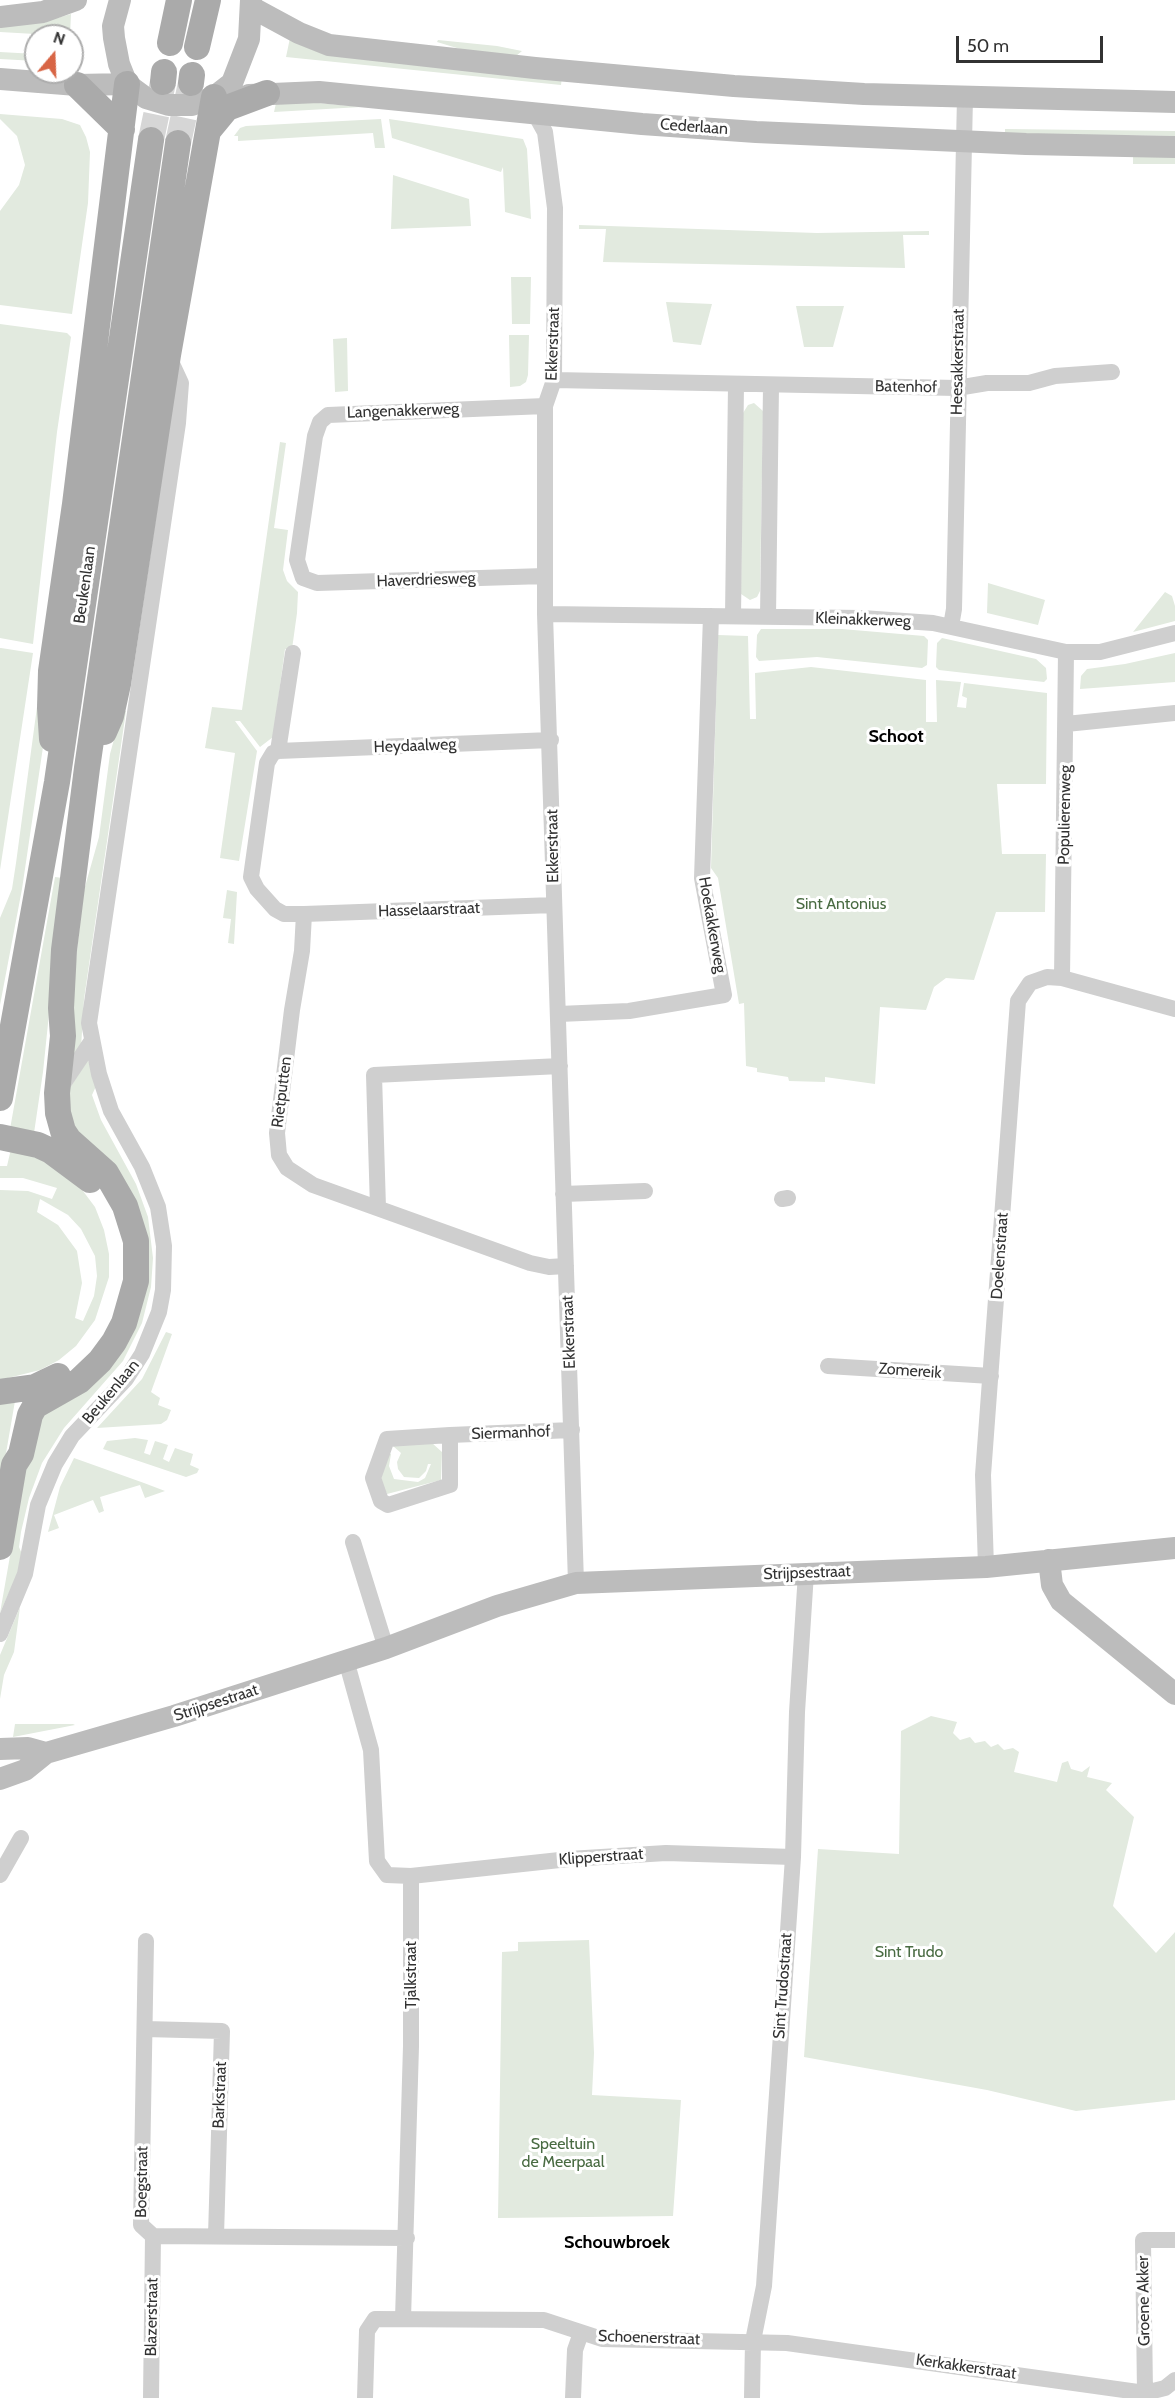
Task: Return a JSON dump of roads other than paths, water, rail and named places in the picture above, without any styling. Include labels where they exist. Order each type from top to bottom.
[{"type":"main road","points":[[0,17],[43,12],[76,0]]},
{"type":"main road","points":[[57,782],[50,708],[51,671],[75,504],[127,84],[119,64],[114,32],[120,0]]},
{"type":"main road","points":[[170,43],[179,0]]},
{"type":"main road","points":[[197,47],[208,0]]},
{"type":"main road","points":[[87,768],[111,716],[118,684],[168,354],[214,97],[232,83],[249,39],[251,3],[298,33],[329,45],[535,68],[734,86],[965,97],[1175,102]]},
{"type":"main road","points":[[0,79],[77,85],[127,84]]},
{"type":"main road","name":"Cederlaan","points":[[127,84],[146,98],[169,105],[192,105],[214,97],[319,92],[535,114],[756,132],[1175,147]]},
{"type":"main road","points":[[77,85],[122,129]]},
{"type":"main road","points":[[208,131],[227,108],[267,93]]},
{"type":"main road","name":"Beukenlaan","points":[[0,1098],[6,1036],[57,782],[151,140]]},
{"type":"main road","name":"Beukenlaan","points":[[0,1547],[14,1465],[21,1454],[30,1415],[35,1406],[79,1381],[114,1342],[131,1303],[136,1281],[136,1241],[125,1206],[106,1173],[69,1140],[63,1131],[58,1113],[57,1093],[63,1036],[61,1008],[64,950],[87,768],[178,143]]},
{"type":"main road","name":"Beukenlaan","points":[[45,1148],[44,1108],[47,1078],[52,1035],[61,1008]]},
{"type":"main road","name":"Beukenlaan","points":[[1,1138],[18,1048],[6,1036]]},
{"type":"main road","points":[[1,1138],[45,1148],[74,1166],[102,1195],[120,1233],[123,1248],[122,1272],[111,1319],[91,1350],[68,1371],[47,1383],[12,1391]]},
{"type":"main road","name":"Beukenlaan","points":[[12,1391],[11,1453],[14,1465]]},
{"type":"main road","name":"Strijpsestraat","points":[[0,1779],[25,1770],[45,1753],[174,1716],[386,1647],[497,1606],[576,1583],[986,1567],[1175,1548]]},
{"type":"main road","points":[[1049,1560],[1052,1586],[1061,1601],[1175,1694]]},
{"type":"main road","name":"Strijpsestraat","points":[[0,1749],[28,1748],[45,1753]]},
{"type":"street","name":"Heesakkerstraat","points":[[951,626],[954,609],[965,97]]},
{"type":"street","name":"Ekkerstraat","points":[[535,114],[545,132],[554,195],[554,380],[545,406],[545,614],[576,1583]]},
{"type":"street","name":"Beukenlaan","points":[[0,1634],[25,1574],[38,1505],[55,1464],[72,1437],[126,1379],[142,1354],[159,1312],[164,1290],[165,1246],[158,1207],[142,1167],[111,1111],[91,1042],[90,1004],[178,423],[181,383],[168,354]]},
{"type":"street","name":"Batenhof","points":[[554,380],[957,388],[987,383],[1029,383],[1055,376],[1112,372]]},
{"type":"street","points":[[733,616],[736,385]]},
{"type":"street","points":[[768,617],[771,386]]},
{"type":"street","name":"Langenakkerweg","points":[[307,581],[298,570],[297,560],[315,436],[323,418],[333,413],[545,406]]},
{"type":"street","name":"Haverdriesweg","points":[[307,581],[325,584],[545,576]]},
{"type":"street","name":"Kleinakkerweg","points":[[545,614],[862,618],[951,626],[1066,652],[1100,652],[1175,633]]},
{"type":"street","name":"Hoekakkerweg","points":[[559,1014],[629,1011],[724,995],[702,878],[711,616]]},
{"type":"street","name":"Populierenweg","points":[[1062,978],[1066,652]]},
{"type":"street","points":[[293,653],[279,751],[273,753],[267,763],[251,877],[257,889],[279,912],[304,914]]},
{"type":"street","points":[[1066,724],[1175,713]]},
{"type":"street","name":"Heydaalweg","points":[[279,751],[550,740]]},
{"type":"street","name":"Hasselaarstraat","points":[[304,914],[554,905]]},
{"type":"street","name":"Rietputten","points":[[304,914],[302,951],[292,1010],[277,1133],[279,1155],[287,1168],[303,1180],[530,1263],[549,1267],[566,1266]]},
{"type":"street","name":"Doelenstraat","points":[[986,1567],[983,1475],[1018,1001],[1025,988],[1035,981],[1047,977],[1062,978]]},
{"type":"street","points":[[1062,978],[1175,1009]]},
{"type":"street","points":[[57,1093],[91,1042]]},
{"type":"street","points":[[378,1208],[374,1075],[560,1066]]},
{"type":"street","points":[[563,1194],[645,1191]]},
{"type":"street","name":"Zomereik","points":[[828,1366],[991,1376]]},
{"type":"street","name":"Siermanhof","points":[[450,1435],[450,1485],[388,1504],[381,1501],[373,1478],[387,1439],[450,1435],[572,1430]]},
{"type":"street","points":[[354,1542],[386,1647]]},
{"type":"street","name":"Sint Trudostraat","points":[[752,2398],[753,2342],[764,2286],[793,1857],[797,1712],[803,1659],[806,1573]]},
{"type":"street","points":[[346,1660],[371,1750],[377,1860],[387,1875],[411,1876]]},
{"type":"street","points":[[0,1875],[21,1838]]},
{"type":"street","name":"Klipperstraat","points":[[411,1876],[569,1859],[666,1853],[793,1857]]},
{"type":"street","name":"Tjalkstraat","points":[[403,2319],[407,2238],[411,1876]]},
{"type":"street","name":"Boegstraat","points":[[146,1941],[141,2225],[153,2236],[407,2238]]},
{"type":"street","name":"Barkstraat","points":[[145,2029],[222,2031],[216,2236]]},
{"type":"street","name":"Blazerstraat","points":[[151,2398],[153,2236]]},
{"type":"street","name":"Groene Akker","points":[[1145,2393],[1143,2240],[1175,2240]]},
{"type":"street","name":"Schoenerstraat","points":[[365,2398],[367,2331],[375,2319],[544,2320],[602,2338],[753,2342]]},
{"type":"street","points":[[573,2398],[575,2350],[581,2333]]},
{"type":"street","name":"Kerkakkerstraat","points":[[753,2342],[809,2346],[1145,2393],[1165,2388],[1175,2380]]},
{"type":"tunnel","points":[[151,140],[163,82]]},
{"type":"tunnel","points":[[178,143],[191,83]]},
{"type":"district","name":"Schoot","points":[[896,737]]},
{"type":"district","name":"Schouwbroek","points":[[617,2243]]},
{"type":"park label","name":"Sint Antonius","points":[[841,904]]},
{"type":"park label","name":"Sint Trudo","points":[[909,1952]]},
{"type":"park label","name":"Speeltuin de Meerpaal","points":[[563,2153]]}]
